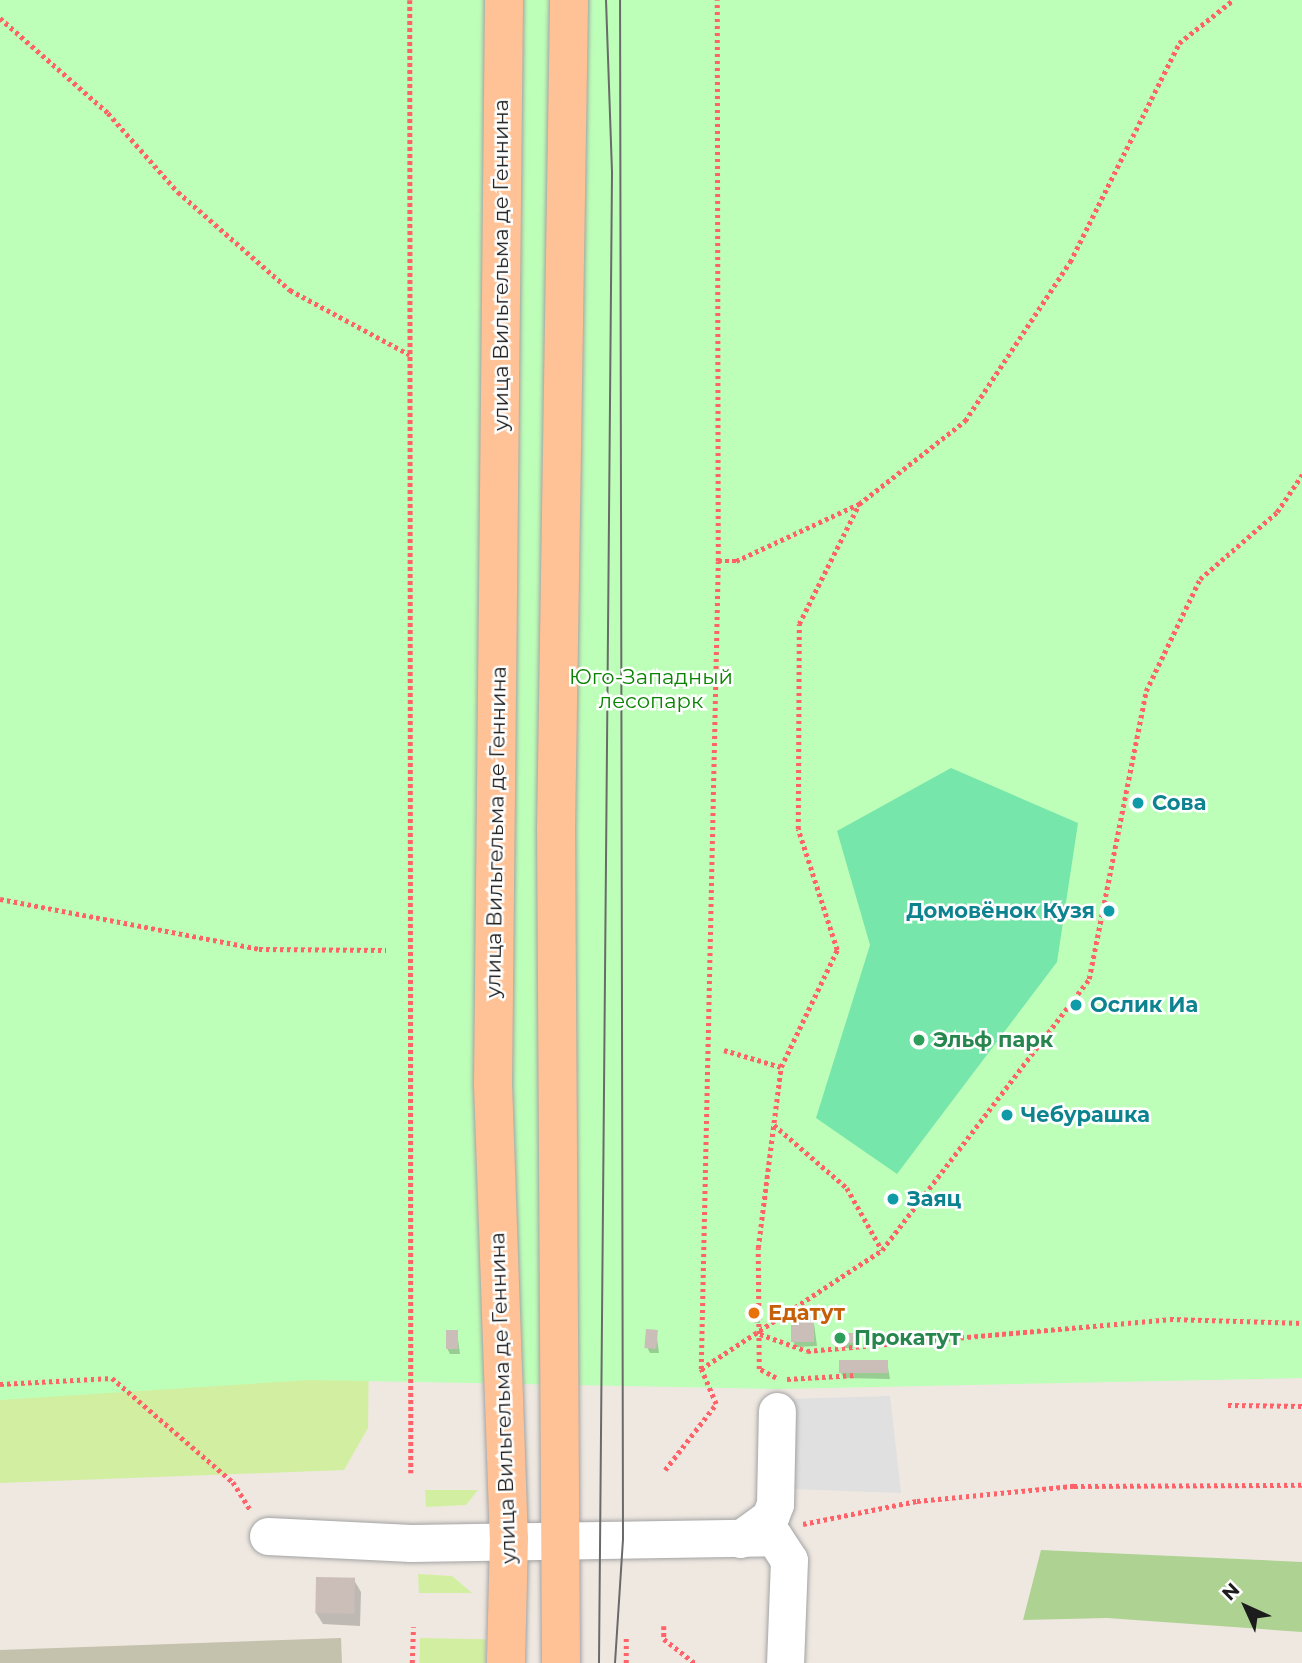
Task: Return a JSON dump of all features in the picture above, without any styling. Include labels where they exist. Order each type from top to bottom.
[{"type":"main road","name":"улица Вильгельма де Геннина","points":[[504,0],[493,1084],[509,1538],[506,1663]]},
{"type":"main road","points":[[561,1663],[556,818],[569,0]]},
{"type":"street","points":[[757,1538],[775,1504],[777,1395]]},
{"type":"street","points":[[268,1536],[411,1543],[509,1538],[559,1541],[757,1538],[789,1560],[785,1663]]},
{"type":"path","points":[[410,0],[411,1473]]},
{"type":"path","points":[[665,1470],[716,1404],[701,1369],[718,561],[717,0]]},
{"type":"path","points":[[718,561],[736,562],[859,504],[965,421],[1070,262],[1179,43],[1233,0]]},
{"type":"path","points":[[0,18],[108,113],[178,192],[290,290],[410,355]]},
{"type":"path","points":[[701,1369],[760,1334],[881,1250],[1089,979],[1146,691],[1200,579],[1277,512],[1302,475]]},
{"type":"path","points":[[856,1376],[777,1395],[759,1369],[758,1248],[781,1067],[837,950],[797,829],[799,624],[859,504]]},
{"type":"path","points":[[0,899],[259,949],[386,950]]},
{"type":"path","points":[[724,1050],[781,1067]]},
{"type":"path","points":[[774,1125],[847,1188],[881,1250]]},
{"type":"path","points":[[760,1334],[807,1351],[1170,1320],[1302,1323]]},
{"type":"path","points":[[0,1384],[112,1378],[233,1482],[268,1536]]},
{"type":"path","points":[[1228,1405],[1302,1406]]},
{"type":"path","points":[[757,1538],[817,1517],[917,1501],[1074,1486],[1302,1485]]},
{"type":"path","points":[[664,1626],[664,1639],[695,1663]]},
{"type":"path","points":[[412,1663],[413,1627]]},
{"type":"path","points":[[626,1636],[626,1663]]},
{"type":"shaded area","points":[[890,1396],[901,1493],[761,1488],[786,1399]]},
{"type":"shaded area","points":[[341,1638],[342,1663],[0,1663],[0,1650]]},
{"type":"green space","name":"Юго-Западный лесопарк","points":[[0,0],[1302,0],[1302,1378],[780,1389],[310,1380],[0,1400]]},
{"type":"green space","name":"Эльф парк","points":[[951,768],[1078,823],[1057,962],[897,1174],[816,1118],[870,945],[837,831]]},
{"type":"green space","points":[[374,970],[368,1428],[344,1470],[0,1483],[0,990]]},
{"type":"green space","points":[[425,1490],[478,1490],[466,1505],[426,1507]]},
{"type":"green space","points":[[1041,1550],[1302,1562],[1302,1632],[1107,1618],[1023,1620]]},
{"type":"green space","points":[[418,1574],[452,1576],[472,1593],[419,1593]]},
{"type":"green space","points":[[420,1638],[486,1639],[486,1663],[420,1663]]},
{"type":"building","points":[[749,1308],[759,1308],[759,1318],[749,1318]]},
{"type":"building","points":[[791,1315],[814,1315],[814,1342],[791,1342]]},
{"type":"building","points":[[646,1329],[658,1330],[656,1349],[644,1348]]},
{"type":"building","points":[[446,1330],[458,1330],[458,1349],[446,1349]]},
{"type":"building","points":[[836,1333],[857,1333],[857,1343],[836,1343]]},
{"type":"building","points":[[839,1360],[888,1360],[888,1373],[839,1373]]},
{"type":"building","points":[[316,1577],[355,1578],[354,1614],[315,1613]]},
{"type":"tram line","points":[[599,1663],[612,172],[606,0]]},
{"type":"tram line","points":[[615,1663],[623,1540],[620,0]]},
{"type":"place","name":"Сова","points":[[1138,803]]},
{"type":"place","name":"Домовёнок Кузя","points":[[1109,911]]},
{"type":"place","name":"Ослик Иа","points":[[1076,1005]]},
{"type":"place","name":"Эльф парк","points":[[919,1040]]},
{"type":"place","name":"Чебурашка","points":[[1007,1115]]},
{"type":"place","name":"Заяц","points":[[893,1199]]},
{"type":"place","name":"Едатут","points":[[754,1313]]},
{"type":"place","name":"Прокатут","points":[[840,1338]]}]
